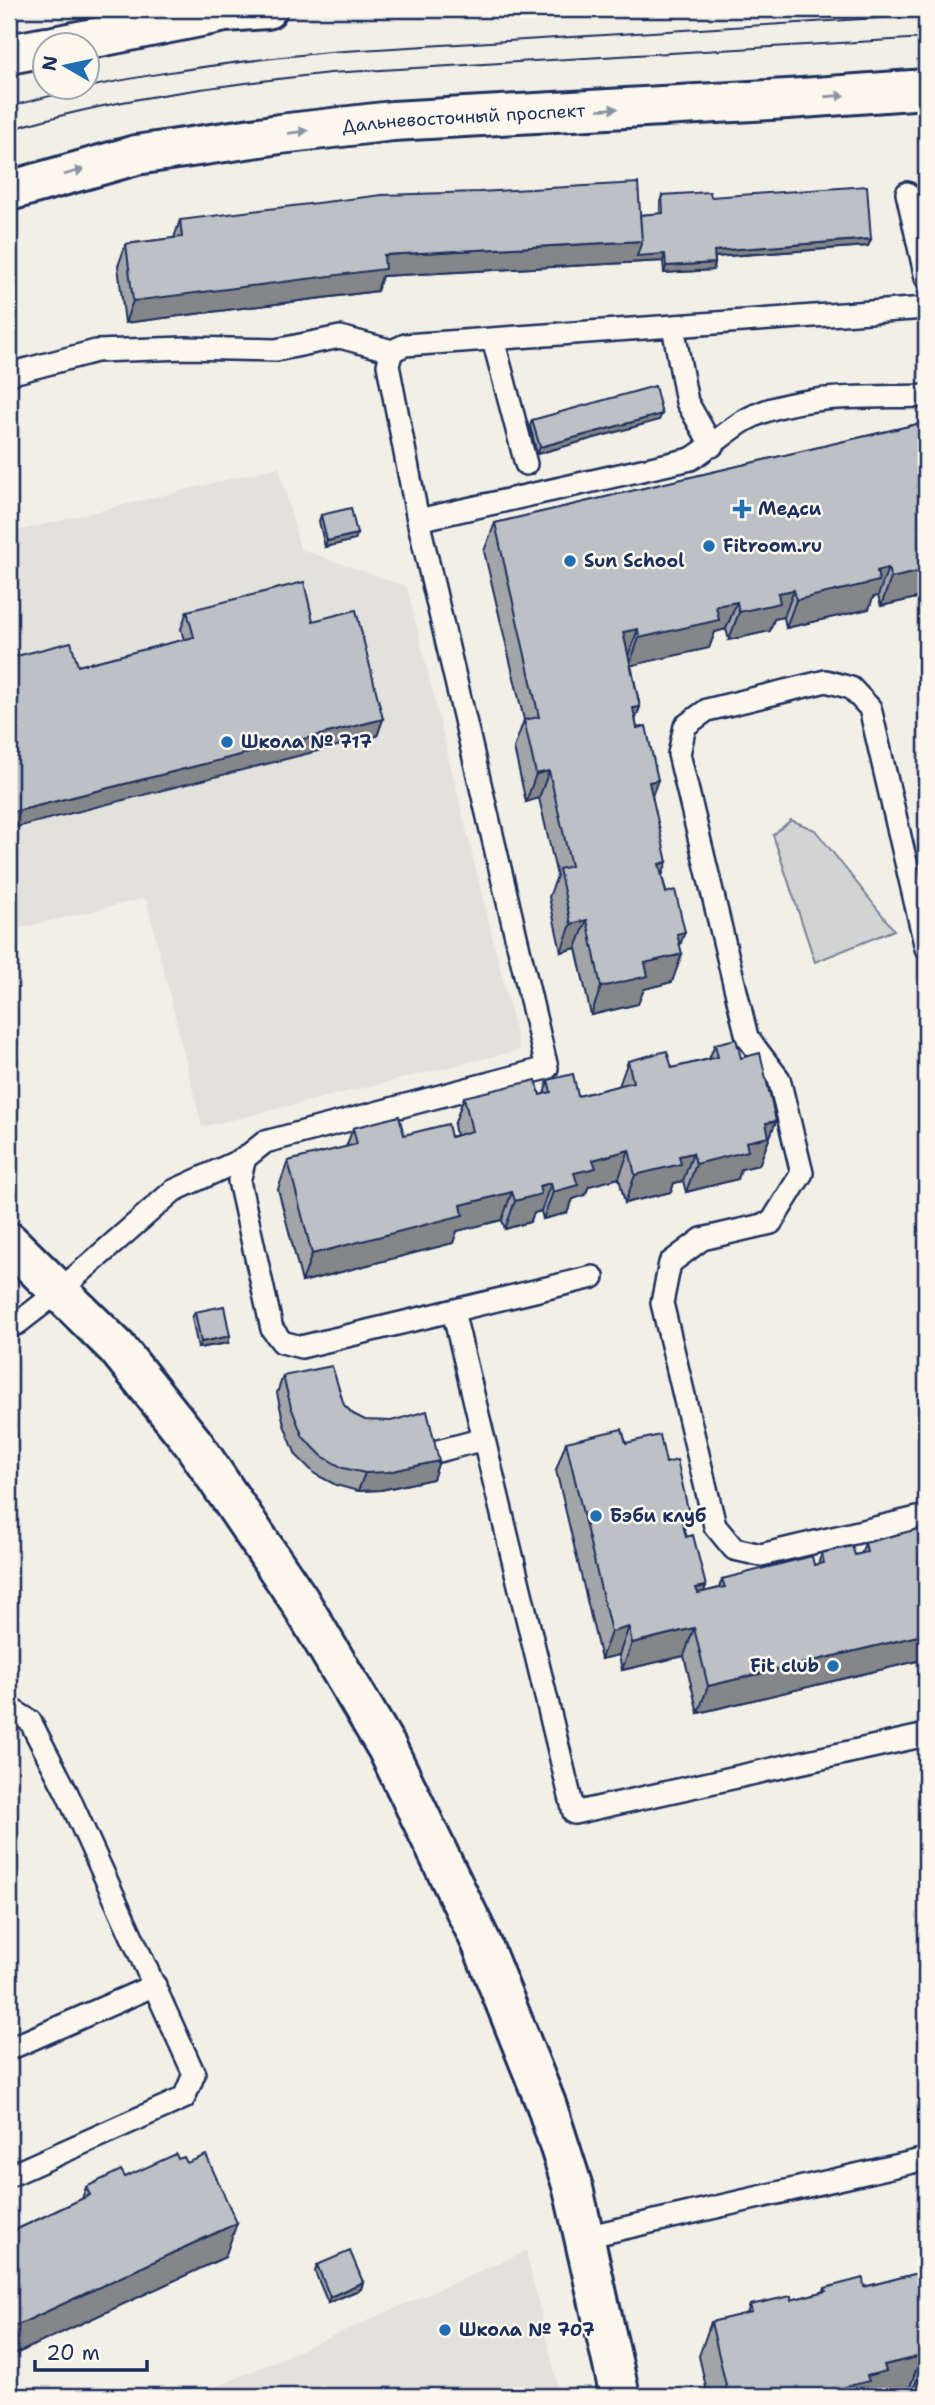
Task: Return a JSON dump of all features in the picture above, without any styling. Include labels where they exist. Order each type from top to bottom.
[{"type":"street","points":[[102,36],[225,12],[267,9]]},
{"type":"street","points":[[9,54],[32,50]]},
{"type":"street","name":"Дальневосточный проспект","points":[[9,191],[136,155],[393,121],[788,100],[926,89]]},
{"type":"street","points":[[9,1242],[117,1348],[193,1443],[299,1600],[387,1748],[486,1954],[546,2104],[573,2188],[620,2396]]},
{"type":"lane","points":[[907,193],[926,278]]},
{"type":"lane","points":[[9,374],[96,351],[276,349],[340,337],[392,351],[405,345],[926,308]]},
{"type":"lane","points":[[673,326],[687,402],[712,446]]},
{"type":"lane","points":[[493,339],[526,464]]},
{"type":"lane","points":[[9,1327],[18,1324],[58,1292],[173,1191],[245,1158],[265,1142],[547,1068],[418,520],[388,365],[392,351]]},
{"type":"lane","points":[[418,520],[691,459],[745,421],[780,407],[822,400],[926,396]]},
{"type":"lane","points":[[926,948],[870,708],[851,688],[826,681],[707,710],[685,726],[680,754],[747,1037],[779,1079],[802,1173],[771,1223],[702,1239],[670,1263],[662,1303],[715,1526],[734,1549],[761,1555],[926,1516]]},
{"type":"lane","points":[[245,1158],[239,1181],[272,1329],[282,1342],[301,1347],[593,1277]]},
{"type":"lane","points":[[453,1311],[574,1813],[926,1735]]},
{"type":"lane","points":[[427,1454],[484,1439]]},
{"type":"lane","points":[[9,1707],[30,1721],[67,1793],[194,2074],[184,2098],[9,2176]]},
{"type":"lane","points":[[9,2049],[155,1985]]},
{"type":"lane","points":[[585,2237],[926,2159]]},
{"type":"shaded area","name":"Школа № 717","points":[[279,467],[300,549],[407,587],[520,1050],[202,1127],[146,898],[9,931],[9,533]]},
{"type":"shaded area","points":[[791,820],[815,830],[894,930],[815,962],[773,835]]},
{"type":"shaded area","name":"Школа № 707","points":[[526,2251],[560,2396],[196,2396]]},
{"type":"building","points":[[638,183],[642,241],[384,255],[385,269],[133,301],[126,244],[182,237],[180,220],[382,195]]},
{"type":"building","points":[[867,186],[871,239],[714,251],[715,263],[666,266],[665,254],[637,256],[642,241],[640,215],[663,213],[662,195],[710,192],[711,197]]},
{"type":"building","points":[[655,386],[662,414],[540,447],[532,420]]},
{"type":"building","points":[[926,422],[926,570],[891,578],[888,568],[877,571],[879,581],[796,600],[794,590],[778,593],[780,603],[739,612],[737,602],[716,606],[719,620],[639,638],[638,629],[623,632],[640,707],[633,708],[637,728],[646,726],[658,780],[649,782],[667,862],[659,864],[666,893],[675,890],[685,932],[677,934],[682,954],[645,963],[648,976],[601,987],[587,920],[571,924],[559,869],[571,866],[549,771],[536,774],[524,720],[539,717],[495,523]]},
{"type":"building","points":[[351,508],[357,534],[327,541],[321,515]]},
{"type":"building","points":[[304,582],[313,621],[356,610],[383,719],[9,813],[9,658],[71,642],[78,666],[194,637],[187,611]]},
{"type":"building","points":[[736,1039],[741,1058],[760,1053],[776,1121],[766,1123],[769,1137],[746,1142],[748,1151],[696,1164],[693,1153],[679,1156],[681,1164],[635,1175],[629,1150],[593,1160],[596,1168],[574,1173],[578,1185],[553,1192],[551,1183],[539,1186],[541,1194],[515,1201],[512,1192],[461,1205],[463,1215],[312,1254],[288,1161],[357,1144],[353,1128],[399,1116],[404,1135],[448,1124],[451,1137],[472,1131],[464,1097],[536,1080],[540,1095],[551,1092],[548,1080],[573,1074],[578,1096],[633,1082],[628,1061],[667,1051],[672,1068],[718,1057],[715,1044]]},
{"type":"building","points":[[224,1306],[230,1336],[201,1342],[195,1312]]},
{"type":"building","points":[[332,1366],[344,1405],[365,1420],[391,1421],[427,1411],[439,1461],[388,1472],[365,1473],[343,1468],[322,1456],[303,1437],[283,1376]]},
{"type":"building","points":[[622,1429],[626,1443],[660,1435],[666,1463],[677,1460],[689,1514],[681,1516],[686,1537],[693,1535],[706,1586],[696,1588],[698,1593],[725,1587],[722,1579],[812,1556],[814,1565],[824,1563],[822,1553],[852,1546],[855,1555],[867,1552],[865,1543],[926,1527],[926,1634],[708,1686],[694,1628],[632,1643],[629,1627],[611,1632],[566,1442]]},
{"type":"building","points":[[176,2154],[178,2159],[184,2157],[187,2163],[206,2155],[237,2223],[9,2329],[9,2233],[90,2195],[86,2187],[121,2170],[125,2177]]},
{"type":"building","points":[[350,2251],[363,2282],[330,2297],[317,2265]]},
{"type":"building","points":[[926,2271],[926,2362],[923,2363],[921,2356],[884,2365],[886,2371],[867,2376],[869,2381],[841,2388],[842,2396],[790,2396],[789,2391],[770,2396],[770,2392],[750,2396],[749,2389],[728,2394],[711,2322],[752,2312],[750,2305],[791,2296],[791,2300],[863,2278],[864,2287]]},
{"type":"building","points":[[304,2390],[307,2396],[290,2396]]},
{"type":"tram line","points":[[9,107],[127,79],[329,52],[926,15]]},
{"type":"tram line","points":[[9,130],[128,101],[330,73],[926,38]]},
{"type":"place","name":"Медси","points":[[742,509]]},
{"type":"place","name":"Fitroom.ru","points":[[709,546]]},
{"type":"place","name":"Sun School","points":[[570,561]]},
{"type":"place","name":"Школа № 717","points":[[227,742]]},
{"type":"place","name":"Бэби клуб","points":[[596,1516]]},
{"type":"place","name":"Fit club","points":[[833,1666]]},
{"type":"place","name":"Школа № 707","points":[[445,2330]]}]
